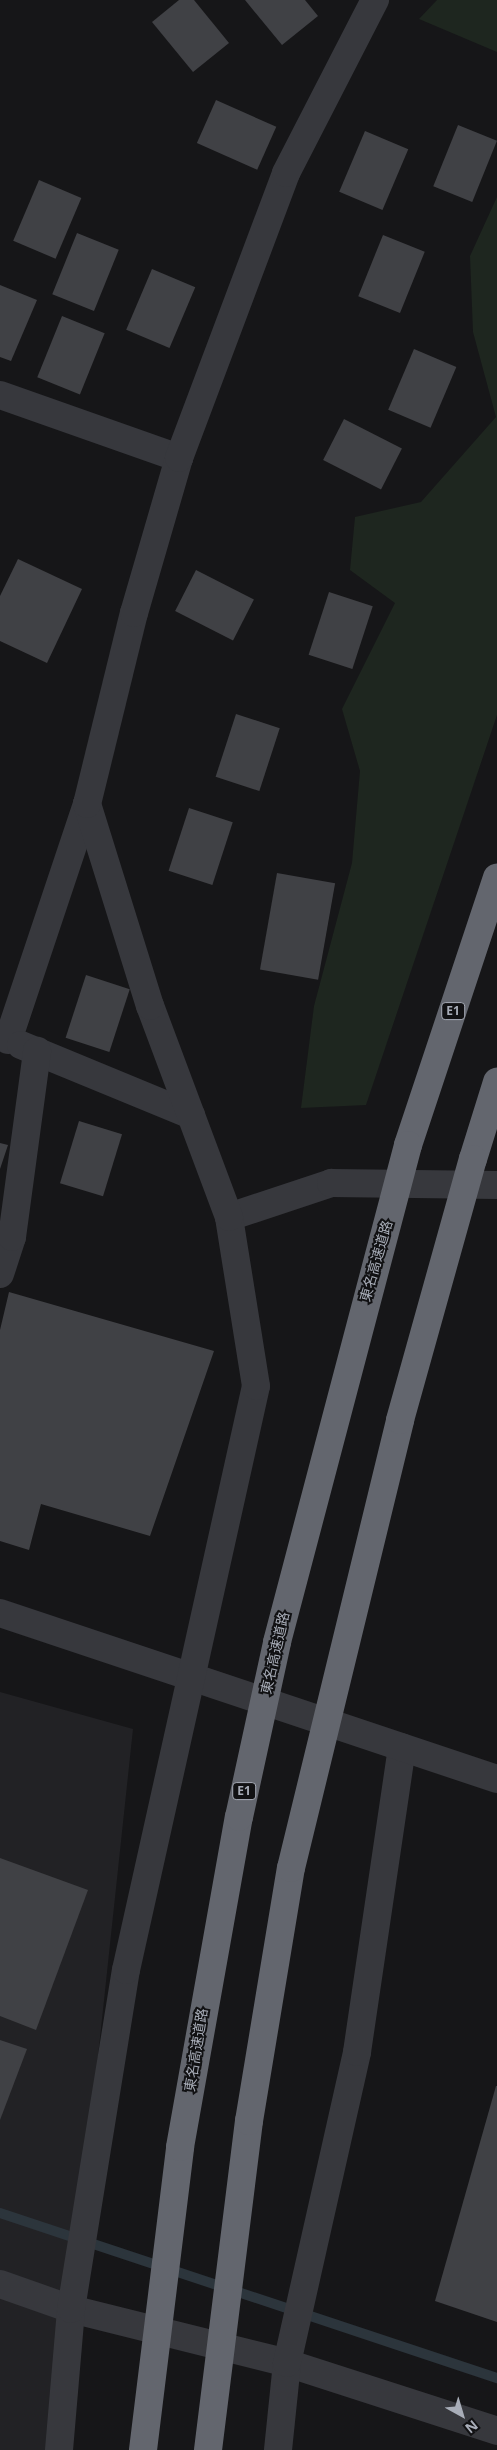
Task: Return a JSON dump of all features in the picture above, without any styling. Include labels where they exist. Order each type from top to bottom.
[{"type":"highway","name":"東名高速道路","points":[[143,2450],[180,2147],[239,1817],[277,1642],[408,1145],[497,877]]},
{"type":"highway","points":[[208,2450],[248,2121],[291,1868],[392,1449],[473,1159],[497,1082]]},
{"type":"street","points":[[191,1115],[4,1038],[87,804],[134,613],[179,458],[286,173],[375,0]]},
{"type":"street","points":[[0,395],[179,458]]},
{"type":"street","points":[[59,2450],[71,2309],[126,1970],[256,1386],[229,1217],[150,1006],[87,804]]},
{"type":"street","points":[[0,1274],[12,1237],[37,1051]]},
{"type":"street","points":[[229,1217],[331,1183],[497,1185]]},
{"type":"street","points":[[0,1613],[114,1654],[192,1674],[497,1779]]},
{"type":"street","points":[[278,2450],[286,2363],[357,2052],[402,1747]]},
{"type":"street","points":[[0,2284],[71,2309],[286,2363],[497,2431]]},
{"type":"shaded area","points":[[437,0],[497,0],[497,52],[419,19]]},
{"type":"shaded area","points":[[497,197],[497,715],[366,1105],[301,1108],[314,1006],[352,863],[360,771],[342,709],[395,603],[350,570],[355,517],[421,502],[496,417],[473,332],[470,256]]},
{"type":"shaded area","points":[[0,1692],[133,1729],[71,2309],[66,2450],[0,2450]]},
{"type":"building","points":[[179,0],[194,0],[229,43],[193,72],[152,22]]},
{"type":"building","points":[[245,0],[305,0],[318,16],[282,45]]},
{"type":"building","points":[[216,100],[276,127],[257,170],[197,143]]},
{"type":"building","points":[[458,125],[497,141],[472,202],[433,186]]},
{"type":"building","points":[[365,131],[408,149],[382,210],[339,192]]},
{"type":"building","points":[[39,180],[81,198],[56,259],[13,241]]},
{"type":"building","points":[[77,233],[119,250],[94,311],[52,294]]},
{"type":"building","points":[[383,235],[425,252],[400,313],[358,296]]},
{"type":"building","points":[[152,269],[195,287],[169,348],[126,330]]},
{"type":"building","points":[[0,285],[37,300],[11,361],[0,357]]},
{"type":"building","points":[[62,316],[105,333],[80,394],[37,377]]},
{"type":"building","points":[[414,349],[456,367],[431,428],[388,410]]},
{"type":"building","points":[[344,419],[402,449],[381,489],[323,460]]},
{"type":"building","points":[[18,559],[82,589],[47,663],[0,641],[0,596]]},
{"type":"building","points":[[196,570],[254,600],[233,640],[175,611]]},
{"type":"building","points":[[329,592],[373,606],[352,669],[309,655]]},
{"type":"building","points":[[236,714],[280,728],[259,791],[216,777]]},
{"type":"building","points":[[189,808],[233,822],[212,885],[169,871]]},
{"type":"building","points":[[277,873],[335,883],[318,980],[260,970]]},
{"type":"building","points":[[86,975],[130,989],[109,1052],[66,1038]]},
{"type":"building","points":[[79,1121],[122,1134],[103,1196],[60,1183]]},
{"type":"building","points":[[0,1143],[8,1145],[0,1169]]},
{"type":"building","points":[[9,1292],[214,1351],[150,1536],[41,1504],[29,1550],[0,1541],[0,1330]]},
{"type":"building","points":[[0,1858],[88,1890],[36,2030],[0,2016]]},
{"type":"building","points":[[0,2040],[27,2049],[0,2120]]},
{"type":"building","points":[[497,2086],[497,2322],[435,2301]]},
{"type":"waterway","points":[[0,2213],[497,2378]]}]
